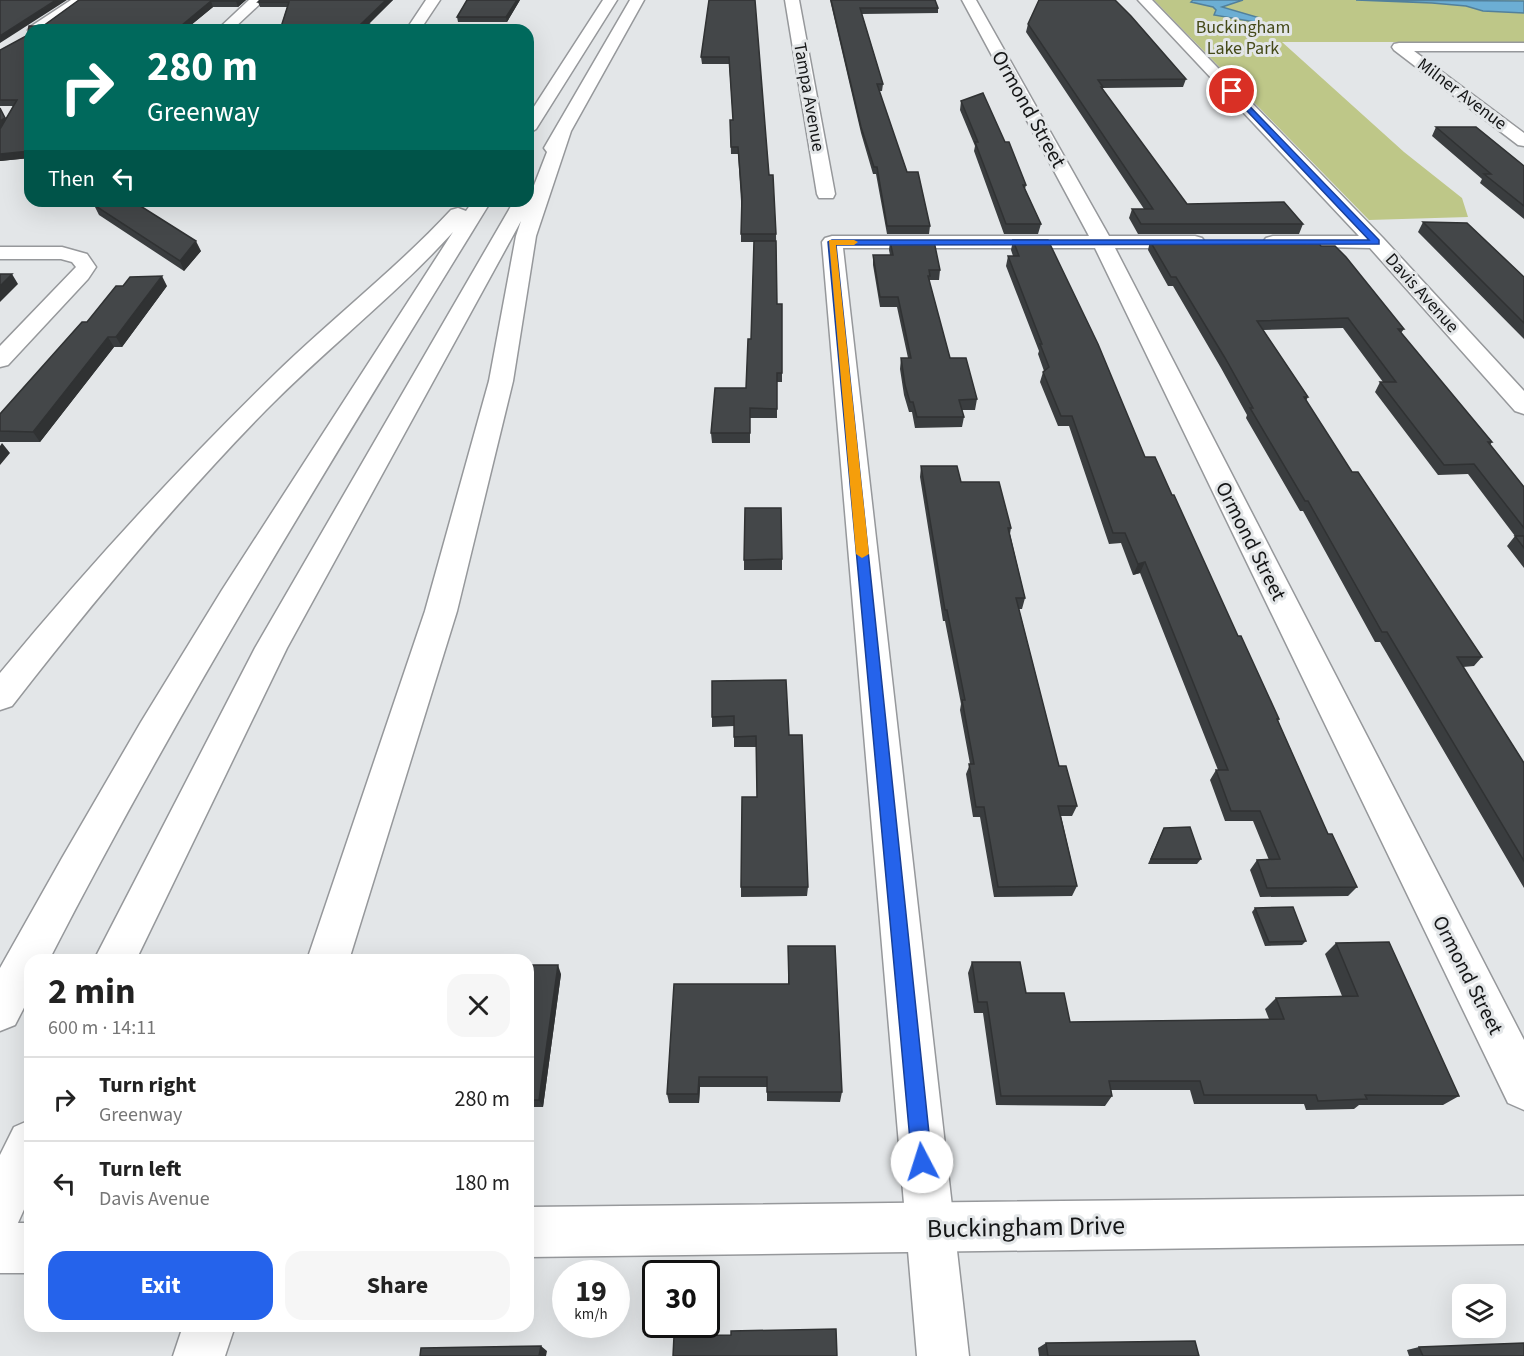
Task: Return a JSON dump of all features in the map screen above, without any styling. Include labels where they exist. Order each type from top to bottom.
[{"type":"main road","points":[[44,24],[80,0]]},
{"type":"main road","points":[[231,24],[257,0]]},
{"type":"main road","points":[[416,24],[433,0]]},
{"type":"main road","points":[[534,120],[610,0]]},
{"type":"main road","points":[[534,181],[637,0]]},
{"type":"main road","name":"Tampa Avenue","points":[[792,0],[826,194]]},
{"type":"main road","name":"Ormond Street","points":[[969,0],[1102,242],[1524,1087]]},
{"type":"main road","name":"Davis Avenue","points":[[1145,0],[1376,242],[1524,406]]},
{"type":"main road","name":"Milner Avenue","points":[[1524,47],[1399,47],[1524,141]]},
{"type":"main road","points":[[330,954],[441,611],[501,381],[526,236],[563,130]]},
{"type":"main road","points":[[0,697],[87,590],[206,458],[297,366],[416,256],[463,207]]},
{"type":"main road","points":[[30,954],[88,848],[208,639],[309,474],[478,207]]},
{"type":"main road","points":[[118,954],[271,648],[356,493],[520,207]]},
{"type":"main road","points":[[943,1356],[832,242],[1210,242]]},
{"type":"main road","points":[[1257,242],[1376,242]]},
{"type":"main road","points":[[0,253],[67,254],[80,258],[86,267],[0,360]]},
{"type":"main road","points":[[0,1010],[24,966]]},
{"type":"main road","points":[[0,1208],[24,1156]]},
{"type":"main road","name":"Buckingham Drive","points":[[534,1232],[1524,1220]]},
{"type":"main road","points":[[0,1248],[24,1248]]},
{"type":"main road","points":[[199,1356],[207,1332]]},
{"type":"green space","name":"Buckingham Lake Park","points":[[1154,0],[1524,0],[1524,42],[1282,42],[1404,152],[1462,198],[1468,217],[1369,220]]},
{"type":"water","points":[[1193,0],[1243,0],[1222,7],[1260,18],[1255,22],[1214,15],[1216,10],[1213,7],[1191,2]]},
{"type":"water","points":[[1356,0],[1524,1],[1524,13],[1483,11],[1466,6],[1432,3]]},
{"type":"building","points":[[0,0],[56,0],[0,36]]},
{"type":"building","points":[[79,0],[238,0],[211,1],[183,24],[46,24]]},
{"type":"building","points":[[260,0],[386,0],[361,24],[282,24],[289,2],[258,2]]},
{"type":"building","points":[[467,0],[517,0],[506,17],[457,17]]},
{"type":"building","points":[[709,0],[755,0],[769,175],[773,175],[776,234],[741,234],[742,197],[738,147],[731,147],[730,120],[733,120],[729,57],[701,57]]},
{"type":"building","points":[[831,0],[935,0],[938,8],[860,8],[883,84],[877,84],[907,172],[918,172],[930,226],[887,226],[877,167],[874,167],[861,127]]},
{"type":"building","points":[[1039,0],[1115,0],[1186,79],[1098,80],[1187,204],[1284,202],[1303,224],[1141,224],[1132,209],[1153,209],[1028,24]]},
{"type":"building","points":[[24,37],[24,152],[0,154],[0,129],[17,100],[0,100],[0,50]]},
{"type":"building","points":[[983,93],[1005,142],[1009,142],[1026,185],[1023,185],[1041,224],[1006,224],[975,142],[978,142],[961,101]]},
{"type":"building","points":[[0,108],[5,118],[0,121]]},
{"type":"building","points":[[1436,127],[1476,127],[1524,166],[1524,206],[1484,174],[1491,174]]},
{"type":"building","points":[[97,207],[142,207],[196,241],[180,261]]},
{"type":"building","points":[[1423,222],[1467,223],[1524,277],[1524,323]]},
{"type":"building","points":[[1013,240],[1048,240],[1098,344],[1145,457],[1155,457],[1174,495],[1238,636],[1241,636],[1279,719],[1277,719],[1328,834],[1332,834],[1357,887],[1267,888],[1257,860],[1280,859],[1260,811],[1231,811],[1216,770],[1228,770],[1145,562],[1138,564],[1125,533],[1113,533],[1072,416],[1061,416],[1043,372],[1049,367],[1008,256],[1019,256]]},
{"type":"building","points":[[754,241],[776,241],[777,304],[782,304],[782,373],[777,373],[777,409],[750,408],[750,433],[711,433],[715,388],[746,388],[748,339],[751,339]]},
{"type":"building","points":[[890,241],[934,241],[940,270],[929,270],[930,276],[928,276],[950,358],[966,358],[977,399],[959,400],[964,417],[917,417],[913,402],[910,402],[901,358],[911,358],[898,297],[880,297],[873,255],[893,255]]},
{"type":"building","points":[[1150,241],[1317,241],[1321,246],[1335,246],[1404,329],[1398,329],[1492,442],[1488,442],[1524,487],[1524,528],[1474,464],[1444,465],[1380,382],[1396,382],[1348,318],[1257,321],[1308,397],[1304,397],[1352,472],[1358,472],[1482,657],[1457,657],[1524,763],[1524,861],[1387,632],[1382,632],[1308,501],[1305,501],[1250,408],[1253,408],[1225,358],[1176,277],[1171,277]]},
{"type":"building","points":[[0,274],[12,274],[0,286]]},
{"type":"building","points":[[162,276],[116,337],[108,337],[33,432],[0,431],[0,414],[82,322],[87,322],[116,286],[123,286],[130,277]]},
{"type":"building","points":[[921,466],[957,466],[961,482],[999,482],[1025,598],[1016,598],[1059,766],[1066,766],[1077,806],[1058,806],[1077,886],[998,887],[984,807],[976,807],[969,764],[974,764],[962,700],[965,700],[947,610],[945,610]]},
{"type":"building","points":[[745,508],[781,508],[782,559],[744,560]]},
{"type":"building","points":[[1515,536],[1524,536],[1524,548]]},
{"type":"building","points":[[786,680],[789,735],[802,735],[808,887],[741,887],[742,797],[757,797],[756,736],[734,737],[734,716],[712,717],[712,681]]},
{"type":"building","points":[[1190,827],[1201,859],[1151,859],[1164,828]]},
{"type":"building","points":[[1293,907],[1306,941],[1269,942],[1255,908]]},
{"type":"building","points":[[1389,942],[1459,1096],[1365,1095],[1367,1099],[1318,1101],[1316,1095],[1204,1095],[1200,1081],[1109,1081],[1112,1096],[1001,1096],[987,1002],[978,1002],[972,962],[1020,962],[1026,993],[1064,993],[1070,1022],[1284,1019],[1276,998],[1358,996],[1336,943]]},
{"type":"building","points":[[788,946],[835,946],[842,1092],[767,1092],[767,1077],[699,1077],[698,1094],[667,1094],[674,984],[789,984]]},
{"type":"building","points":[[534,965],[558,965],[539,1100],[534,1100]]},
{"type":"building","points":[[836,1329],[837,1356],[673,1356],[674,1338],[720,1338],[720,1335],[731,1335],[731,1331]]},
{"type":"building","points":[[1195,1341],[1199,1356],[1048,1356],[1046,1343]]},
{"type":"building","points":[[1524,1343],[1524,1356],[1423,1356],[1419,1347]]},
{"type":"building","points":[[541,1346],[539,1356],[420,1356],[421,1348]]},
{"type":"slow traffic","points":[[854,242],[832,242],[862,554]]},
{"type":"route","points":[[922,1162],[832,242],[1376,242],[1232,91]]}]
